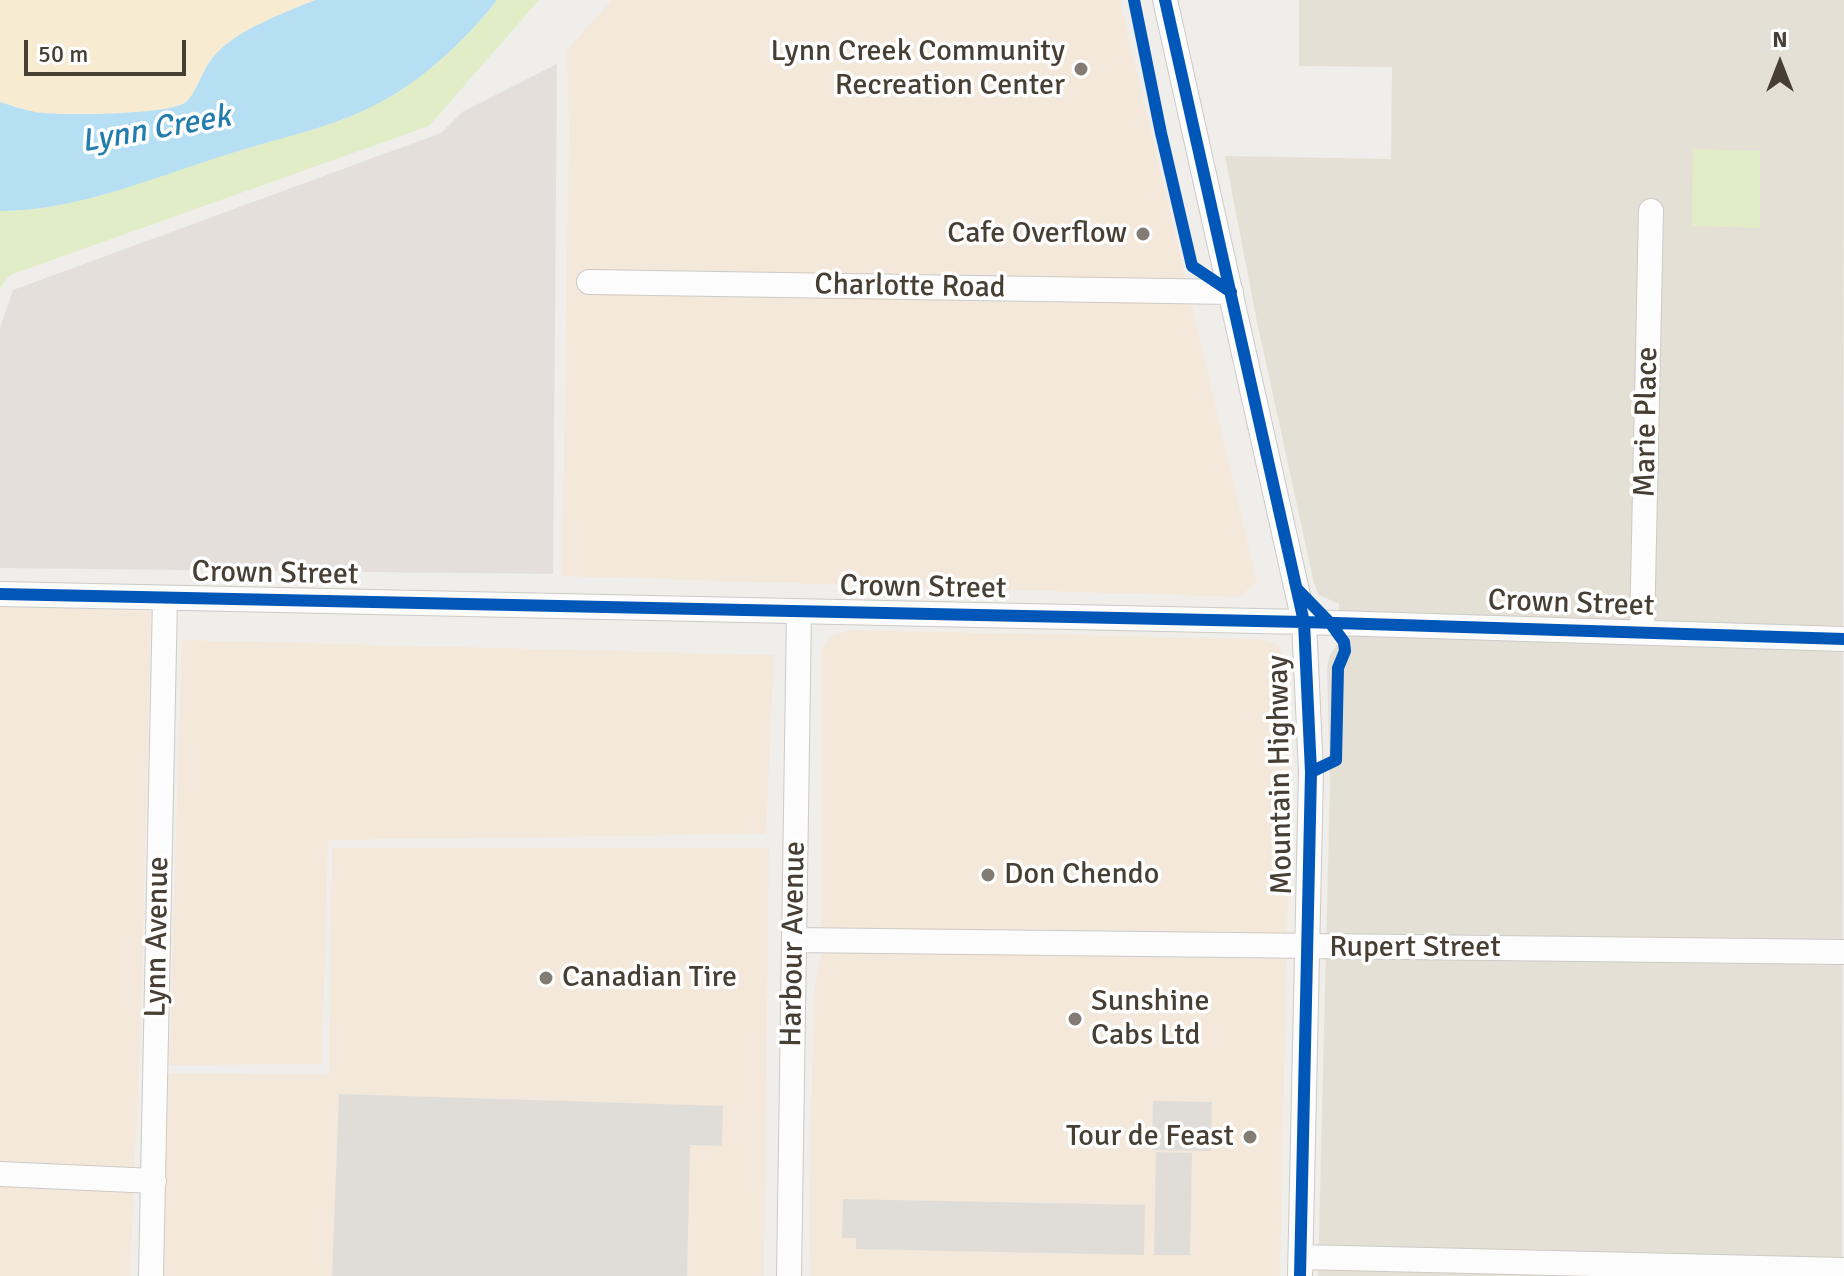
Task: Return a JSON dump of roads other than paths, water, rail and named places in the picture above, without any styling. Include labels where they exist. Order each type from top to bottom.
[{"type":"street","name":"Mountain Highway","points":[[1165,0],[1304,622],[1311,772],[1300,1267]]},
{"type":"street","name":"Marie Place","points":[[1642,632],[1651,211]]},
{"type":"street","name":"Charlotte Road","points":[[589,282],[1231,292]]},
{"type":"street","name":"Crown Street","points":[[0,594],[1304,622],[1844,639]]},
{"type":"street","name":"Lynn Avenue","points":[[151,1276],[165,598]]},
{"type":"street","name":"Harbour Avenue","points":[[789,1276],[799,612]]},
{"type":"street","name":"Rupert Street","points":[[794,940],[1844,952]]},
{"type":"street","points":[[0,1174],[154,1181]]},
{"type":"street","points":[[1300,1267],[1844,1270]]},
{"type":"water","name":"Lynn Creek","points":[[315,0],[497,0],[471,31],[424,73],[391,97],[357,114],[89,198],[59,205],[0,211],[0,102],[35,112],[66,114],[138,112],[176,106],[190,98],[210,62],[223,47],[261,23]]},
{"type":"place","name":"Lynn Creek Community Recreation Center","points":[[1081,69]]},
{"type":"place","name":"Cafe Overflow","points":[[1143,234]]},
{"type":"place","name":"Don Chendo","points":[[988,875]]},
{"type":"place","name":"Canadian Tire","points":[[546,978]]},
{"type":"place","name":"Sunshine Cabs Ltd","points":[[1075,1019]]},
{"type":"place","name":"Tour de Feast","points":[[1250,1137]]}]
